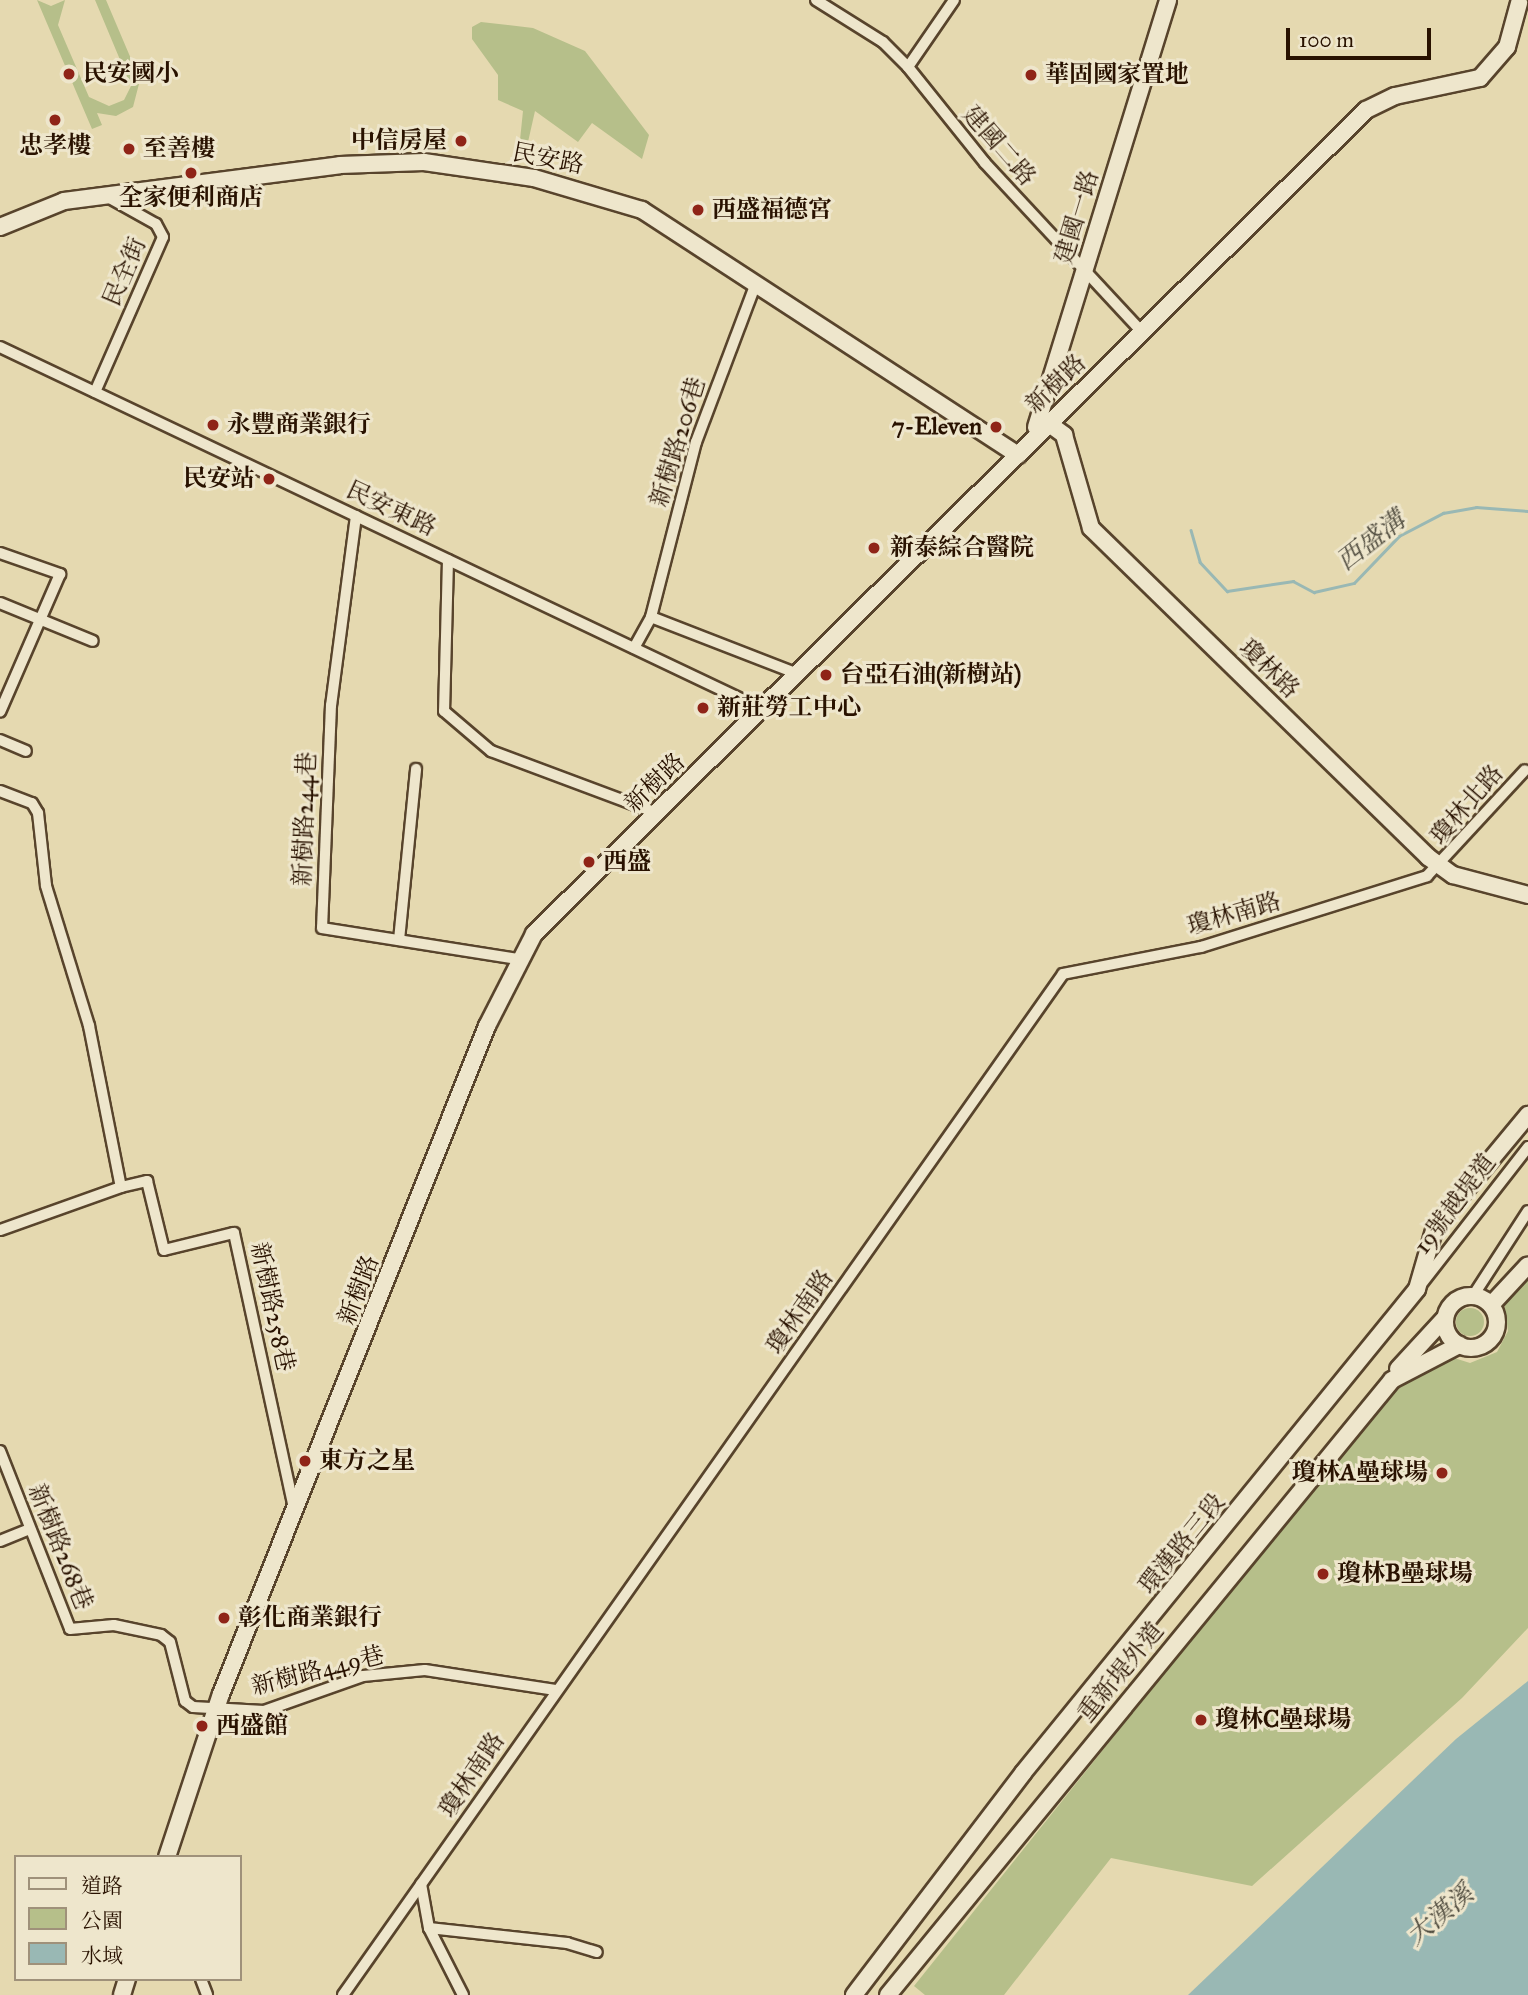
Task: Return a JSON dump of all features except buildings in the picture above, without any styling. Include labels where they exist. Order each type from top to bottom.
[{"type":"street","name":"建國二路","points":[[816,0],[883,42],[908,67],[1084,272],[1142,332]]},
{"type":"street","points":[[908,67],[954,0]]},
{"type":"street","name":"建國一路","points":[[1022,450],[1045,420],[1084,272],[1168,0]]},
{"type":"street","name":"新樹路","points":[[1045,420],[1142,332],[1366,110],[1395,96],[1480,78],[1507,47],[1519,3]]},
{"type":"street","name":"民安路","points":[[0,227],[64,201],[340,165],[436,163],[534,178],[625,202],[1022,450]]},
{"type":"street","name":"民全街","points":[[95,392],[163,237],[156,224],[103,195]]},
{"type":"street","name":"新樹路206巷","points":[[634,648],[651,617],[696,442],[756,282]]},
{"type":"street","name":"民安東路","points":[[0,347],[764,710]]},
{"type":"street","name":"瓊林路","points":[[1045,420],[1065,435],[1091,528],[1440,867],[1528,895]]},
{"type":"street","name":"新樹路","points":[[168,1855],[216,1709],[296,1516],[518,959],[534,934],[764,710],[1022,450]]},
{"type":"street","name":"新樹路244巷","points":[[356,516],[331,705],[321,928],[518,959]]},
{"type":"street","points":[[0,553],[60,574],[0,712]]},
{"type":"street","points":[[448,559],[444,711],[491,751],[657,813]]},
{"type":"street","points":[[0,603],[41,617],[93,641]]},
{"type":"street","points":[[651,617],[798,674]]},
{"type":"street","points":[[0,740],[26,751]]},
{"type":"street","points":[[399,940],[415,769]]},
{"type":"street","name":"瓊林北路","points":[[1440,867],[1525,770]]},
{"type":"street","points":[[0,791],[32,803],[38,813],[46,886],[89,1026],[121,1187],[0,1230]]},
{"type":"street","name":"瓊林南路","points":[[343,1995],[555,1690],[1063,974],[1201,947],[1440,867]]},
{"type":"street","name":"環漢路三段","points":[[854,1995],[1023,1773],[1417,1289],[1436,1227],[1528,1115]]},
{"type":"street","name":"19號越堤道","points":[[1417,1289],[1528,1147]]},
{"type":"street","name":"新樹路258巷","points":[[121,1187],[147,1181],[164,1250],[234,1233],[296,1516]]},
{"type":"street","points":[[1528,1211],[1473,1296],[1491,1305],[1528,1265]]},
{"type":"street","name":"重新堤外道","points":[[888,1995],[1443,1320],[1454,1302],[1473,1296]]},
{"type":"street","name":"重新堤外道","points":[[1392,1380],[1459,1345],[1488,1342],[1497,1324],[1491,1305]]},
{"type":"street","points":[[1443,1320],[1459,1345]]},
{"type":"street","name":"新樹路268巷","points":[[0,1451],[71,1629],[114,1625],[161,1635],[170,1642],[185,1701],[216,1709]]},
{"type":"street","points":[[0,1541],[29,1529]]},
{"type":"street","name":"新樹路449巷","points":[[216,1709],[264,1710],[363,1676],[425,1670],[555,1690]]},
{"type":"street","points":[[421,1884],[429,1928],[463,1995]]},
{"type":"street","points":[[429,1928],[567,1943],[597,1952]]},
{"type":"green space","points":[[37,0],[51,6],[65,0],[58,25],[89,97],[109,106],[124,100],[131,86],[95,0],[106,0],[140,80],[133,107],[116,116],[97,113],[102,125],[92,129]]},
{"type":"green space","points":[[481,22],[533,28],[585,51],[649,135],[642,159],[592,123],[578,142],[535,111],[528,142],[520,140],[523,111],[498,100],[498,75],[472,39],[472,27]]},
{"type":"green space","points":[[1528,1276],[1528,1628],[1462,1698],[1252,1886],[1111,1858],[1004,1995],[925,1995],[914,1986],[1403,1375],[1451,1357],[1470,1363],[1497,1352],[1508,1331],[1504,1302]]},
{"type":"green space","points":[[1470,1308],[1480,1312],[1484,1322],[1480,1332],[1470,1336],[1460,1332],[1456,1322],[1460,1312]]},
{"type":"water","name":"大漢溪","points":[[1528,1681],[1528,1995],[1188,1995],[1456,1739]]},
{"type":"waterway","name":"西盛溝","points":[[1191,530],[1200,562],[1227,591],[1293,581],[1314,592],[1354,583],[1399,536],[1443,513],[1476,507],[1528,511]]},
{"type":"place","name":"民安國小","points":[[69,74]]},
{"type":"place","name":"華固國家置地","points":[[1031,75]]},
{"type":"place","name":"忠孝樓","points":[[55,120]]},
{"type":"place","name":"中信房屋","points":[[461,141]]},
{"type":"place","name":"至善樓","points":[[129,149]]},
{"type":"place","name":"全家便利商店","points":[[191,173]]},
{"type":"place","name":"西盛福德宮","points":[[698,210]]},
{"type":"place","name":"永豐商業銀行","points":[[213,425]]},
{"type":"place","name":"7-Eleven","points":[[996,427]]},
{"type":"place","name":"民安站","points":[[269,479]]},
{"type":"place","name":"新泰綜合醫院","points":[[874,548]]},
{"type":"place","name":"台亞石油(新樹站)","points":[[826,675]]},
{"type":"place","name":"新莊勞工中心","points":[[703,708]]},
{"type":"place","name":"西盛","points":[[589,862]]},
{"type":"place","name":"東方之星","points":[[305,1461]]},
{"type":"place","name":"瓊林A壘球場","points":[[1442,1473]]},
{"type":"place","name":"瓊林B壘球場","points":[[1323,1574]]},
{"type":"place","name":"彰化商業銀行","points":[[224,1618]]},
{"type":"place","name":"瓊林C壘球場","points":[[1201,1720]]},
{"type":"place","name":"西盛館","points":[[202,1726]]}]
